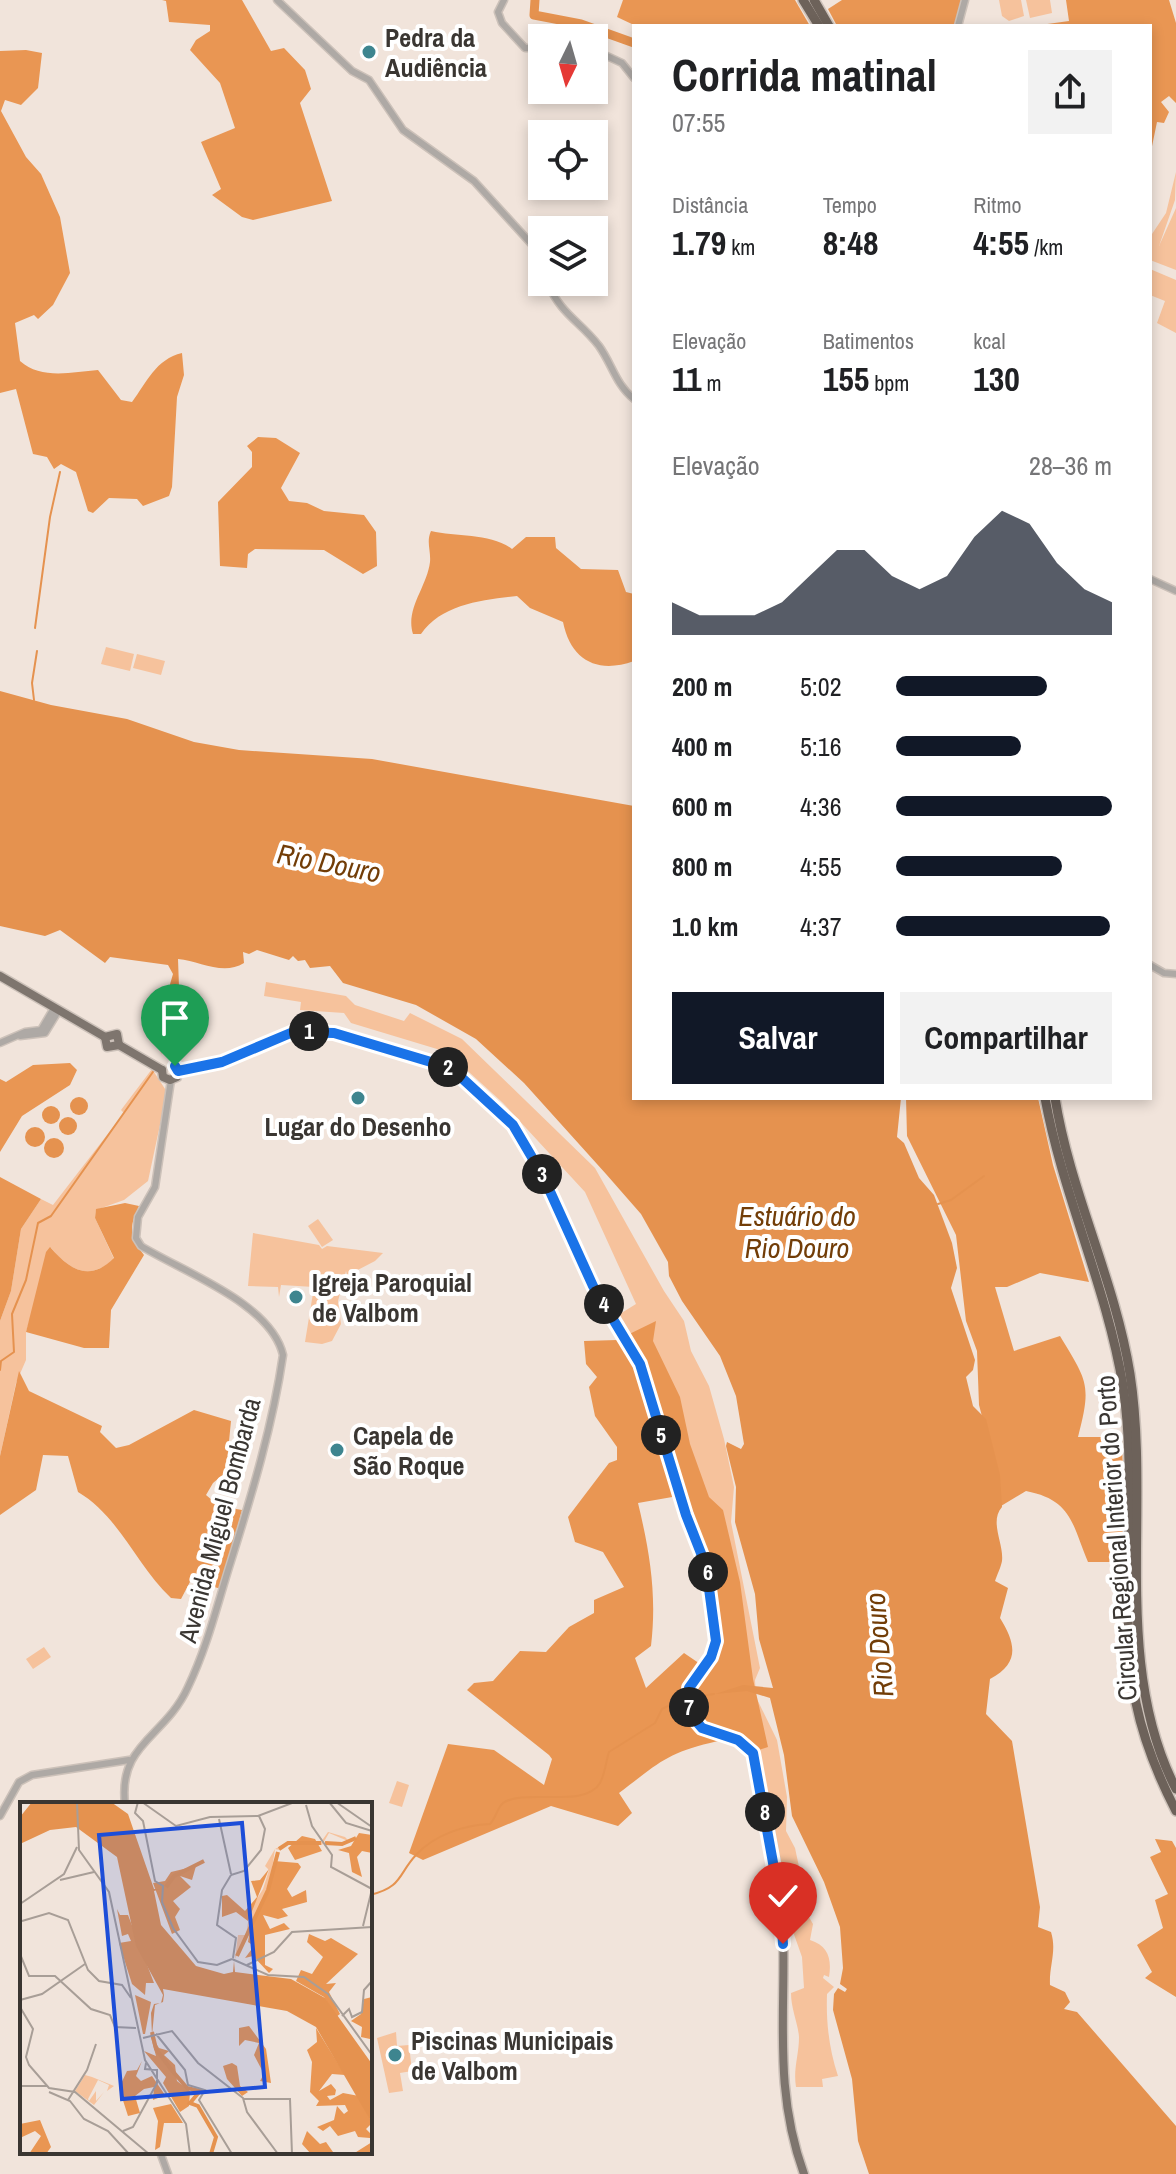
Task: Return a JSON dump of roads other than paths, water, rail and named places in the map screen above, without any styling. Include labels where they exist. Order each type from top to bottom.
[{"type":"highway","points":[[803,0],[818,24]]},
{"type":"highway","points":[[814,0],[828,24]]},
{"type":"highway","name":"Circular Regional Interior do Porto","points":[[1046,1100],[1129,1370],[1135,1410],[1142,1669],[1155,1737],[1176,1789]]},
{"type":"highway","name":"Circular Regional Interior do Porto","points":[[1055,1100],[1068,1174]]},
{"type":"highway","name":"Circular Regional Interior do Porto","points":[[1086,1234],[1123,1387],[1128,1444],[1131,1651],[1137,1706],[1158,1775],[1176,1811]]},
{"type":"main road","points":[[0,976],[105,1037],[117,1034],[119,1045],[158,1067],[163,1077],[171,1080],[178,1071],[222,1062],[293,1032],[334,1033],[451,1068],[522,1135],[593,1286],[640,1364],[711,1585],[716,1627],[714,1650],[689,1688],[687,1700],[696,1723],[715,1735],[746,1744],[757,1764],[783,1923],[781,2059],[793,2143],[804,2174]]},
{"type":"main road","points":[[158,1067],[172,1064],[178,1071]]},
{"type":"street","points":[[277,0],[352,71],[369,80],[403,130],[474,181],[528,240]]},
{"type":"street","points":[[504,0],[498,12],[502,23],[528,48]]},
{"type":"street","points":[[959,24],[965,0]]},
{"type":"street","points":[[608,56],[622,63],[632,76]]},
{"type":"street","points":[[554,296],[561,309],[596,343],[617,380],[632,397]]},
{"type":"street","points":[[1152,580],[1176,591]]},
{"type":"street","points":[[1152,966],[1164,973],[1176,974]]},
{"type":"street","points":[[0,1043],[41,1030],[56,1009]]},
{"type":"street","name":"Avenida Miguel Bombarda","points":[[129,1760],[173,1715],[210,1639],[254,1485],[282,1359],[281,1347],[249,1308],[141,1246],[136,1238],[138,1217],[155,1187],[171,1080]]},
{"type":"street","points":[[0,1816],[19,1782],[32,1775],[129,1760],[124,1775],[125,1802]]},
{"type":"street","points":[[161,2154],[168,2174]]},
{"type":"water","name":"Estuário do Rio Douro","points":[[0,691],[51,705],[127,719],[194,742],[239,750],[372,759],[632,806],[632,1100],[901,1100],[897,1137],[904,1143],[919,1178],[934,1195],[952,1243],[957,1268],[951,1288],[975,1360],[973,1370],[966,1377],[973,1406],[986,1419],[1000,1475],[1002,1507],[997,1526],[1002,1561],[995,1581],[1008,1588],[1000,1618],[1009,1636],[1012,1652],[1011,1660],[990,1679],[986,1714],[1012,1741],[1040,1907],[1038,1927],[1051,1932],[1053,1939],[1050,1985],[1065,1992],[1070,2002],[1064,2009],[1077,2012],[1176,2126],[1176,2174],[869,2174],[858,2141],[852,2079],[833,2010],[834,1994],[838,1988],[845,1992],[847,1989],[840,1984],[843,1968],[840,1927],[824,1882],[792,1816],[784,1755],[770,1698],[747,1691],[715,1694],[743,1685],[773,1688],[759,1639],[755,1594],[735,1522],[736,1487],[726,1446],[727,1442],[741,1449],[744,1444],[736,1396],[720,1356],[682,1301],[669,1276],[668,1262],[641,1214],[524,1083],[476,1039],[416,1005],[343,983],[330,966],[310,968],[305,960],[298,961],[293,956],[289,960],[257,950],[249,954],[243,952],[244,963],[228,968],[178,959],[179,987],[166,1014],[161,1055],[160,1019],[173,974],[168,965],[110,957],[105,963],[60,930],[45,936],[0,926]]},
{"type":"water","points":[[79,1097],[88,1106],[79,1115],[70,1106]]},
{"type":"water","points":[[51,1106],[60,1115],[51,1124],[42,1115]]},
{"type":"water","points":[[68,1117],[77,1126],[68,1135],[59,1126]]},
{"type":"water","points":[[31,1127],[39,1127],[45,1137],[39,1147],[31,1147],[25,1141],[25,1133]]},
{"type":"water","points":[[50,1138],[58,1138],[64,1148],[58,1158],[50,1158],[44,1152],[44,1144]]},
{"type":"waterway","points":[[535,0],[534,15],[581,24],[632,42]]},
{"type":"waterway","points":[[35,628],[50,517],[60,472]]},
{"type":"waterway","points":[[34,700],[32,683],[37,651]]},
{"type":"waterway","points":[[0,1370],[1,1361],[14,1352],[12,1314],[26,1280],[38,1223],[51,1216],[155,1069]]},
{"type":"waterway","points":[[938,1204],[951,1200],[984,1176]]},
{"type":"waterway","points":[[693,1697],[714,1694]]},
{"type":"waterway","points":[[372,1894],[394,1884],[416,1855],[440,1837],[470,1826],[490,1824],[503,1803],[525,1797],[568,1797],[592,1791],[602,1779],[609,1752],[655,1723],[662,1709],[684,1698]]},
{"type":"place","name":"Pedra da Audiência","points":[[369,52]]},
{"type":"place","name":"Lugar do Desenho","points":[[358,1098]]},
{"type":"place","name":"Igreja Paroquial de Valbom","points":[[296,1297]]},
{"type":"place","name":"Capela de São Roque","points":[[337,1450]]},
{"type":"place","name":"Piscinas Municipais de Valbom","points":[[395,2055]]},
{"type":"water label","name":"Rio Douro","points":[[329,863]]},
{"type":"water label","name":"Rio Douro","points":[[879,1645]]}]
